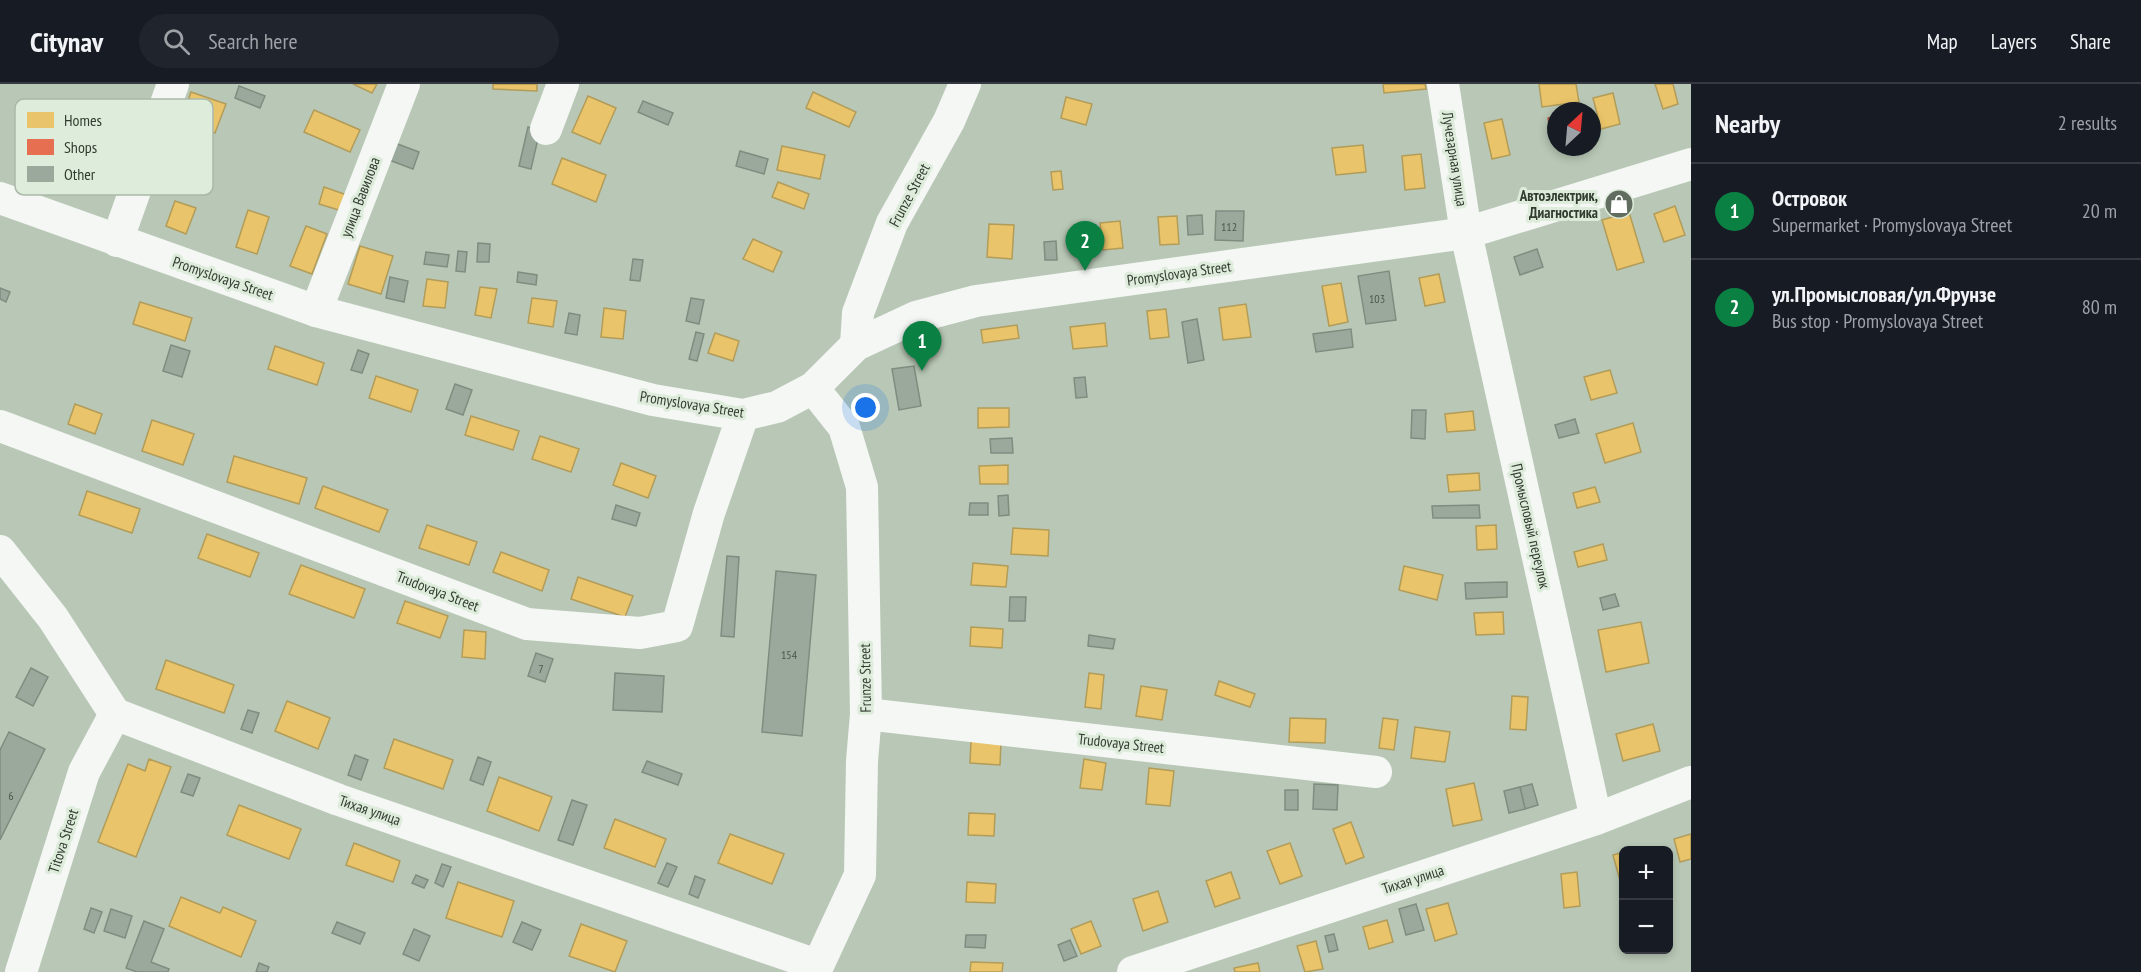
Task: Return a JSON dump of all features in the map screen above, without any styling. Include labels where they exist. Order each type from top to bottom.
[{"type":"street","points":[[168,99],[173,84]]},
{"type":"street","name":"улица Вавилова","points":[[316,311],[404,84]]},
{"type":"street","points":[[546,129],[563,84]]},
{"type":"street","name":"Frunze Street","points":[[856,345],[858,313],[892,223],[949,121],[965,84]]},
{"type":"street","name":"Лучезарная улица","points":[[1443,84],[1466,233]]},
{"type":"street","name":"Promyslovaya Street","points":[[0,198],[316,311],[653,400],[742,415],[777,407],[813,388],[856,345],[916,317],[976,300],[1466,233],[1691,164]]},
{"type":"street","points":[[117,241],[133,195]]},
{"type":"street","name":"Промысловый переулок","points":[[1466,233],[1596,819]]},
{"type":"street","name":"Frunze Street","points":[[813,388],[844,428],[862,487],[866,714],[862,761],[860,875],[816,969]]},
{"type":"street","name":"Trudovaya Street","points":[[0,426],[527,624],[640,633],[677,626],[709,513],[742,415]]},
{"type":"street","points":[[0,551],[53,618],[115,714]]},
{"type":"street","name":"Тихая улица","points":[[115,714],[339,800],[816,969]]},
{"type":"street","name":"Titova Street","points":[[21,972],[84,772],[115,714]]},
{"type":"street","name":"Trudovaya Street","points":[[866,714],[1376,772]]},
{"type":"street","name":"Тихая улица","points":[[1133,972],[1596,819],[1691,782]]},
{"type":"building: Homes","points":[[353,84],[377,84],[372,93]]},
{"type":"building: Homes","points":[[493,84],[537,84],[537,91],[493,89]]},
{"type":"building: Homes","points":[[1383,84],[1425,84],[1426,89],[1384,93]]},
{"type":"building: Homes","points":[[1539,84],[1576,84],[1579,102],[1547,102],[1547,106],[1542,107]]},
{"type":"building: Homes","points":[[1655,84],[1673,84],[1678,104],[1663,109]]},
{"type":"building: Homes","points":[[191,92],[211,99],[189,99]]},
{"type":"building: Homes","points":[[813,92],[856,112],[849,127],[806,108]]},
{"type":"building: Homes","points":[[1613,93],[1620,124],[1601,129],[1601,102],[1594,102],[1593,98]]},
{"type":"building: Homes","points":[[588,96],[616,108],[600,144],[572,132]]},
{"type":"building: Homes","points":[[1066,97],[1092,104],[1086,125],[1061,118]]},
{"type":"building: Homes","points":[[213,100],[226,104],[215,133],[213,132]]},
{"type":"building: Homes","points":[[314,110],[360,130],[350,152],[304,132]]},
{"type":"building: Homes","points":[[1502,119],[1510,155],[1492,159],[1484,123]]},
{"type":"building: Homes","points":[[1363,145],[1366,172],[1336,175],[1332,148]]},
{"type":"building: Homes","points":[[782,146],[825,155],[820,179],[777,170]]},
{"type":"building: Homes","points":[[1421,154],[1425,188],[1405,190],[1402,156]]},
{"type":"building: Homes","points":[[562,158],[606,175],[596,202],[552,184]]},
{"type":"building: Homes","points":[[1061,171],[1063,189],[1053,190],[1051,172]]},
{"type":"building: Homes","points":[[778,182],[809,194],[804,209],[772,197]]},
{"type":"building: Homes","points":[[324,187],[347,195],[342,211],[319,204]]},
{"type":"building: Homes","points":[[175,201],[196,208],[186,234],[166,226]]},
{"type":"building: Homes","points":[[1675,206],[1685,235],[1664,242],[1654,214]]},
{"type":"building: Homes","points":[[248,210],[269,217],[257,254],[236,247]]},
{"type":"building: Homes","points":[[1629,212],[1644,262],[1617,270],[1602,220]]},
{"type":"building: Homes","points":[[1177,216],[1179,244],[1160,245],[1158,217]]},
{"type":"building: Homes","points":[[1120,221],[1123,248],[1103,250],[1100,223]]},
{"type":"building: Homes","points":[[989,224],[1014,225],[1012,259],[987,257]]},
{"type":"building: Homes","points":[[306,226],[327,234],[312,274],[290,266]]},
{"type":"building: Homes","points":[[753,239],[782,252],[773,272],[743,259]]},
{"type":"building: Homes","points":[[360,246],[393,256],[381,294],[348,284]]},
{"type":"building: Homes","points":[[1439,274],[1445,302],[1425,306],[1419,278]]},
{"type":"building: Homes","points":[[427,279],[448,282],[445,308],[423,306]]},
{"type":"building: Homes","points":[[1341,283],[1348,322],[1329,326],[1322,286]]},
{"type":"building: Homes","points":[[480,287],[497,289],[491,318],[475,315]]},
{"type":"building: Homes","points":[[532,298],[557,301],[553,327],[528,323]]},
{"type":"building: Homes","points":[[140,302],[192,318],[185,341],[133,324]]},
{"type":"building: Homes","points":[[1246,304],[1251,337],[1223,340],[1219,308]]},
{"type":"building: Homes","points":[[604,308],[626,311],[623,339],[601,337]]},
{"type":"building: Homes","points":[[1166,309],[1169,337],[1150,339],[1147,311]]},
{"type":"building: Homes","points":[[1105,323],[1107,346],[1073,349],[1070,327]]},
{"type":"building: Homes","points":[[1017,325],[1019,338],[983,343],[981,330]]},
{"type":"building: Homes","points":[[715,333],[739,341],[733,361],[708,353]]},
{"type":"building: Homes","points":[[275,346],[324,363],[317,385],[268,369]]},
{"type":"building: Homes","points":[[1610,370],[1617,393],[1591,400],[1584,377]]},
{"type":"building: Homes","points":[[376,376],[418,390],[411,412],[369,398]]},
{"type":"building: Homes","points":[[75,404],[102,414],[95,434],[68,424]]},
{"type":"building: Homes","points":[[978,408],[1009,408],[1009,427],[978,428]]},
{"type":"building: Homes","points":[[1473,411],[1475,430],[1447,432],[1445,414]]},
{"type":"building: Homes","points":[[471,416],[519,431],[513,450],[465,435]]},
{"type":"building: Homes","points":[[152,420],[194,434],[183,465],[142,451]]},
{"type":"building: Homes","points":[[1633,423],[1641,452],[1605,463],[1596,434]]},
{"type":"building: Homes","points":[[540,436],[579,449],[571,472],[532,459]]},
{"type":"building: Homes","points":[[234,456],[307,478],[299,504],[227,482]]},
{"type":"building: Homes","points":[[621,463],[656,476],[648,498],[613,485]]},
{"type":"building: Homes","points":[[1008,465],[1008,484],[980,484],[979,466]]},
{"type":"building: Homes","points":[[1479,473],[1480,490],[1449,492],[1447,475]]},
{"type":"building: Homes","points":[[323,486],[388,510],[379,532],[315,508]]},
{"type":"building: Homes","points":[[1595,487],[1600,502],[1577,508],[1573,493]]},
{"type":"building: Homes","points":[[87,491],[140,509],[132,533],[79,515]]},
{"type":"building: Homes","points":[[427,525],[477,542],[469,565],[419,548]]},
{"type":"building: Homes","points":[[1496,525],[1497,549],[1477,550],[1476,526]]},
{"type":"building: Homes","points":[[1013,528],[1049,530],[1048,556],[1011,554]]},
{"type":"building: Homes","points":[[207,534],[259,553],[250,577],[198,558]]},
{"type":"building: Homes","points":[[1603,544],[1607,560],[1578,567],[1574,552]]},
{"type":"building: Homes","points":[[501,552],[549,570],[542,591],[493,572]]},
{"type":"building: Homes","points":[[973,563],[1008,566],[1006,587],[971,585]]},
{"type":"building: Homes","points":[[301,565],[365,589],[354,618],[289,594]]},
{"type":"building: Homes","points":[[1404,566],[1443,575],[1437,600],[1399,590]]},
{"type":"building: Homes","points":[[578,577],[633,596],[625,617],[571,599]]},
{"type":"building: Homes","points":[[405,601],[448,616],[440,638],[397,623]]},
{"type":"building: Homes","points":[[1503,612],[1504,634],[1476,635],[1474,613]]},
{"type":"building: Homes","points":[[1641,622],[1649,663],[1606,672],[1598,630]]},
{"type":"building: Homes","points":[[971,627],[1003,629],[1002,648],[970,646]]},
{"type":"building: Homes","points":[[464,630],[486,632],[485,659],[462,657]]},
{"type":"building: Homes","points":[[166,660],[234,685],[224,713],[156,689]]},
{"type":"building: Homes","points":[[1089,673],[1104,675],[1101,709],[1085,707]]},
{"type":"building: Homes","points":[[1219,681],[1255,694],[1250,707],[1215,695]]},
{"type":"building: Homes","points":[[1141,686],[1167,690],[1162,720],[1136,716]]},
{"type":"building: Homes","points":[[1512,696],[1528,697],[1526,730],[1510,729]]},
{"type":"building: Homes","points":[[287,701],[330,718],[318,749],[275,731]]},
{"type":"building: Homes","points":[[1290,718],[1326,719],[1325,743],[1289,742]]},
{"type":"building: Homes","points":[[1383,718],[1398,720],[1394,750],[1379,748]]},
{"type":"building: Homes","points":[[1653,724],[1660,751],[1623,761],[1616,734]]},
{"type":"building: Homes","points":[[1415,727],[1450,732],[1445,762],[1411,758]]},
{"type":"building: Homes","points":[[394,739],[453,760],[443,789],[384,768]]},
{"type":"building: Homes","points":[[971,740],[1001,742],[1000,765],[970,763]]},
{"type":"building: Homes","points":[[149,759],[171,767],[136,857],[98,842],[128,764],[145,771]]},
{"type":"building: Homes","points":[[1084,759],[1106,763],[1102,790],[1080,788]]},
{"type":"building: Homes","points":[[1149,768],[1174,771],[1170,806],[1146,804]]},
{"type":"building: Homes","points":[[499,777],[552,797],[539,831],[487,811]]},
{"type":"building: Homes","points":[[1474,783],[1482,820],[1453,826],[1446,789]]},
{"type":"building: Homes","points":[[239,805],[301,829],[289,859],[227,835]]},
{"type":"building: Homes","points":[[969,813],[995,814],[994,836],[968,835]]},
{"type":"building: Homes","points":[[615,819],[666,839],[655,867],[604,848]]},
{"type":"building: Homes","points":[[1351,822],[1364,857],[1346,864],[1333,829]]},
{"type":"building: Homes","points":[[730,834],[784,854],[772,884],[718,863]]},
{"type":"building: Homes","points":[[1691,834],[1691,859],[1680,862],[1674,839]]},
{"type":"building: Homes","points":[[354,843],[400,861],[393,882],[346,865]]},
{"type":"building: Homes","points":[[1290,843],[1302,876],[1280,884],[1267,851]]},
{"type":"building: Homes","points":[[1619,853],[1619,877],[1613,855]]},
{"type":"building: Homes","points":[[1231,872],[1240,898],[1215,907],[1206,881]]},
{"type":"building: Homes","points":[[1577,872],[1580,906],[1564,908],[1561,874]]},
{"type":"building: Homes","points":[[458,882],[514,901],[502,937],[446,918]]},
{"type":"building: Homes","points":[[967,882],[996,884],[995,903],[966,902]]},
{"type":"building: Homes","points":[[1158,891],[1168,922],[1143,931],[1133,899]]},
{"type":"building: Homes","points":[[181,897],[220,913],[223,907],[256,921],[241,957],[169,926]]},
{"type":"building: Homes","points":[[1448,903],[1457,934],[1435,941],[1426,909]]},
{"type":"building: Homes","points":[[1387,920],[1393,942],[1369,949],[1363,927]]},
{"type":"building: Homes","points":[[1091,921],[1101,946],[1081,954],[1071,929]]},
{"type":"building: Homes","points":[[581,924],[627,941],[615,972],[569,956]]},
{"type":"building: Homes","points":[[1316,941],[1323,969],[1305,972],[1297,946]]},
{"type":"building: Homes","points":[[971,962],[1003,963],[1002,972],[970,972]]},
{"type":"building: Homes","points":[[1258,963],[1260,972],[1235,972],[1234,968]]},
{"type":"building: Other","points":[[239,86],[265,96],[260,108],[235,98]]},
{"type":"building: Other","points":[[643,101],[673,113],[668,125],[638,112]]},
{"type":"building: Other","points":[[528,127],[540,130],[531,169],[519,166]]},
{"type":"building: Other","points":[[395,143],[419,152],[413,169],[389,160]]},
{"type":"building: Other","points":[[740,151],[768,159],[764,174],[736,166]]},
{"type":"building: Other","points":[[1216,211],[1244,211],[1243,241],[1215,240]]},
{"type":"building: Other","points":[[1202,215],[1203,234],[1188,235],[1187,216]]},
{"type":"building: Other","points":[[1056,241],[1057,260],[1045,260],[1044,242]]},
{"type":"building: Other","points":[[478,243],[490,244],[489,262],[477,262]]},
{"type":"building: Other","points":[[1537,249],[1543,267],[1520,275],[1514,257]]},
{"type":"building: Other","points":[[458,251],[467,252],[465,272],[456,271]]},
{"type":"building: Other","points":[[426,252],[449,255],[447,267],[424,264]]},
{"type":"building: Other","points":[[633,259],[643,260],[640,281],[630,280]]},
{"type":"building: Other","points":[[1389,271],[1396,320],[1366,324],[1358,276]]},
{"type":"building: Other","points":[[518,272],[537,275],[536,285],[517,282]]},
{"type":"building: Other","points":[[390,277],[408,281],[404,302],[386,298]]},
{"type":"building: Other","points":[[0,288],[10,292],[6,302],[0,299]]},
{"type":"building: Other","points":[[691,298],[704,300],[699,324],[686,321]]},
{"type":"building: Other","points":[[569,313],[580,315],[577,335],[565,333]]},
{"type":"building: Other","points":[[1197,319],[1204,360],[1188,363],[1182,322]]},
{"type":"building: Other","points":[[1351,329],[1353,347],[1316,352],[1313,334]]},
{"type":"building: Other","points":[[696,332],[704,334],[697,361],[689,359]]},
{"type":"building: Other","points":[[171,345],[190,351],[182,377],[163,371]]},
{"type":"building: Other","points":[[358,350],[369,354],[362,373],[351,370]]},
{"type":"building: Other","points":[[914,366],[921,406],[899,410],[892,369]]},
{"type":"building: Other","points":[[1085,377],[1087,397],[1076,398],[1074,378]]},
{"type":"building: Other","points":[[455,384],[472,390],[463,415],[446,409]]},
{"type":"building: Other","points":[[1412,410],[1426,410],[1425,439],[1411,438]]},
{"type":"building: Other","points":[[1575,419],[1579,433],[1559,438],[1555,425]]},
{"type":"building: Other","points":[[1012,438],[1013,453],[991,453],[990,439]]},
{"type":"building: Other","points":[[1008,495],[1009,515],[999,516],[998,496]]},
{"type":"building: Other","points":[[970,503],[988,503],[988,515],[969,515]]},
{"type":"building: Other","points":[[616,505],[640,513],[636,526],[612,519]]},
{"type":"building: Other","points":[[1479,505],[1480,518],[1433,518],[1432,506]]},
{"type":"building: Other","points":[[727,556],[739,557],[734,637],[721,636]]},
{"type":"building: Other","points":[[776,571],[816,575],[802,736],[762,732]]},
{"type":"building: Other","points":[[1507,582],[1507,597],[1466,599],[1465,583]]},
{"type":"building: Other","points":[[1615,594],[1619,606],[1603,610],[1600,598]]},
{"type":"building: Other","points":[[1010,597],[1026,597],[1025,621],[1009,621]]},
{"type":"building: Other","points":[[1089,635],[1115,639],[1113,649],[1088,646]]},
{"type":"building: Other","points":[[536,653],[553,659],[545,682],[528,676]]},
{"type":"building: Other","points":[[31,668],[48,677],[33,706],[16,697]]},
{"type":"building: Other","points":[[615,673],[664,676],[662,712],[613,710]]},
{"type":"building: Other","points":[[248,710],[259,713],[252,733],[241,729]]},
{"type":"building: Other","points":[[9,732],[45,749],[0,840],[0,750]]},
{"type":"building: Other","points":[[355,755],[368,760],[361,780],[348,775]]},
{"type":"building: Other","points":[[478,757],[491,762],[483,785],[470,780]]},
{"type":"building: Other","points":[[647,761],[682,774],[678,785],[642,772]]},
{"type":"building: Other","points":[[188,774],[200,778],[193,796],[181,792]]},
{"type":"building: Other","points":[[1314,784],[1338,785],[1337,810],[1313,809]]},
{"type":"building: Other","points":[[1532,784],[1538,805],[1525,809],[1520,787]]},
{"type":"building: Other","points":[[1520,787],[1525,809],[1509,813],[1504,791]]},
{"type":"building: Other","points":[[1285,790],[1298,790],[1298,810],[1285,810]]},
{"type":"building: Other","points":[[572,800],[587,805],[573,845],[558,840]]},
{"type":"building: Other","points":[[667,863],[677,867],[668,887],[658,883]]},
{"type":"building: Other","points":[[442,864],[451,867],[443,887],[435,883]]},
{"type":"building: Other","points":[[416,875],[428,880],[424,888],[412,883]]},
{"type":"building: Other","points":[[695,876],[705,880],[698,898],[689,894]]},
{"type":"building: Other","points":[[1416,904],[1424,930],[1406,935],[1399,909]]},
{"type":"building: Other","points":[[91,908],[102,912],[94,933],[84,929]]},
{"type":"building: Other","points":[[111,909],[132,916],[125,938],[104,931]]},
{"type":"building: Other","points":[[144,921],[164,929],[151,962],[169,969],[168,972],[137,972],[126,968]]},
{"type":"building: Other","points":[[337,922],[365,933],[360,944],[332,933]]},
{"type":"building: Other","points":[[522,922],[541,930],[532,950],[513,942]]},
{"type":"building: Other","points":[[414,929],[430,936],[419,961],[403,954]]},
{"type":"building: Other","points":[[1334,934],[1338,950],[1329,952],[1325,936]]},
{"type":"building: Other","points":[[966,935],[986,935],[985,948],[965,947]]},
{"type":"building: Other","points":[[1070,940],[1077,956],[1064,961],[1058,945]]},
{"type":"building: Other","points":[[259,963],[269,967],[267,972],[256,972]]},
{"type":"place","name":"Автоэлектрик, Диагностика","points":[[1619,204]]},
{"type":"place","name":"ул.Промысловая/ул.Фрунзе","points":[[1085,271]]},
{"type":"place","name":"Островок","points":[[922,371]]}]
